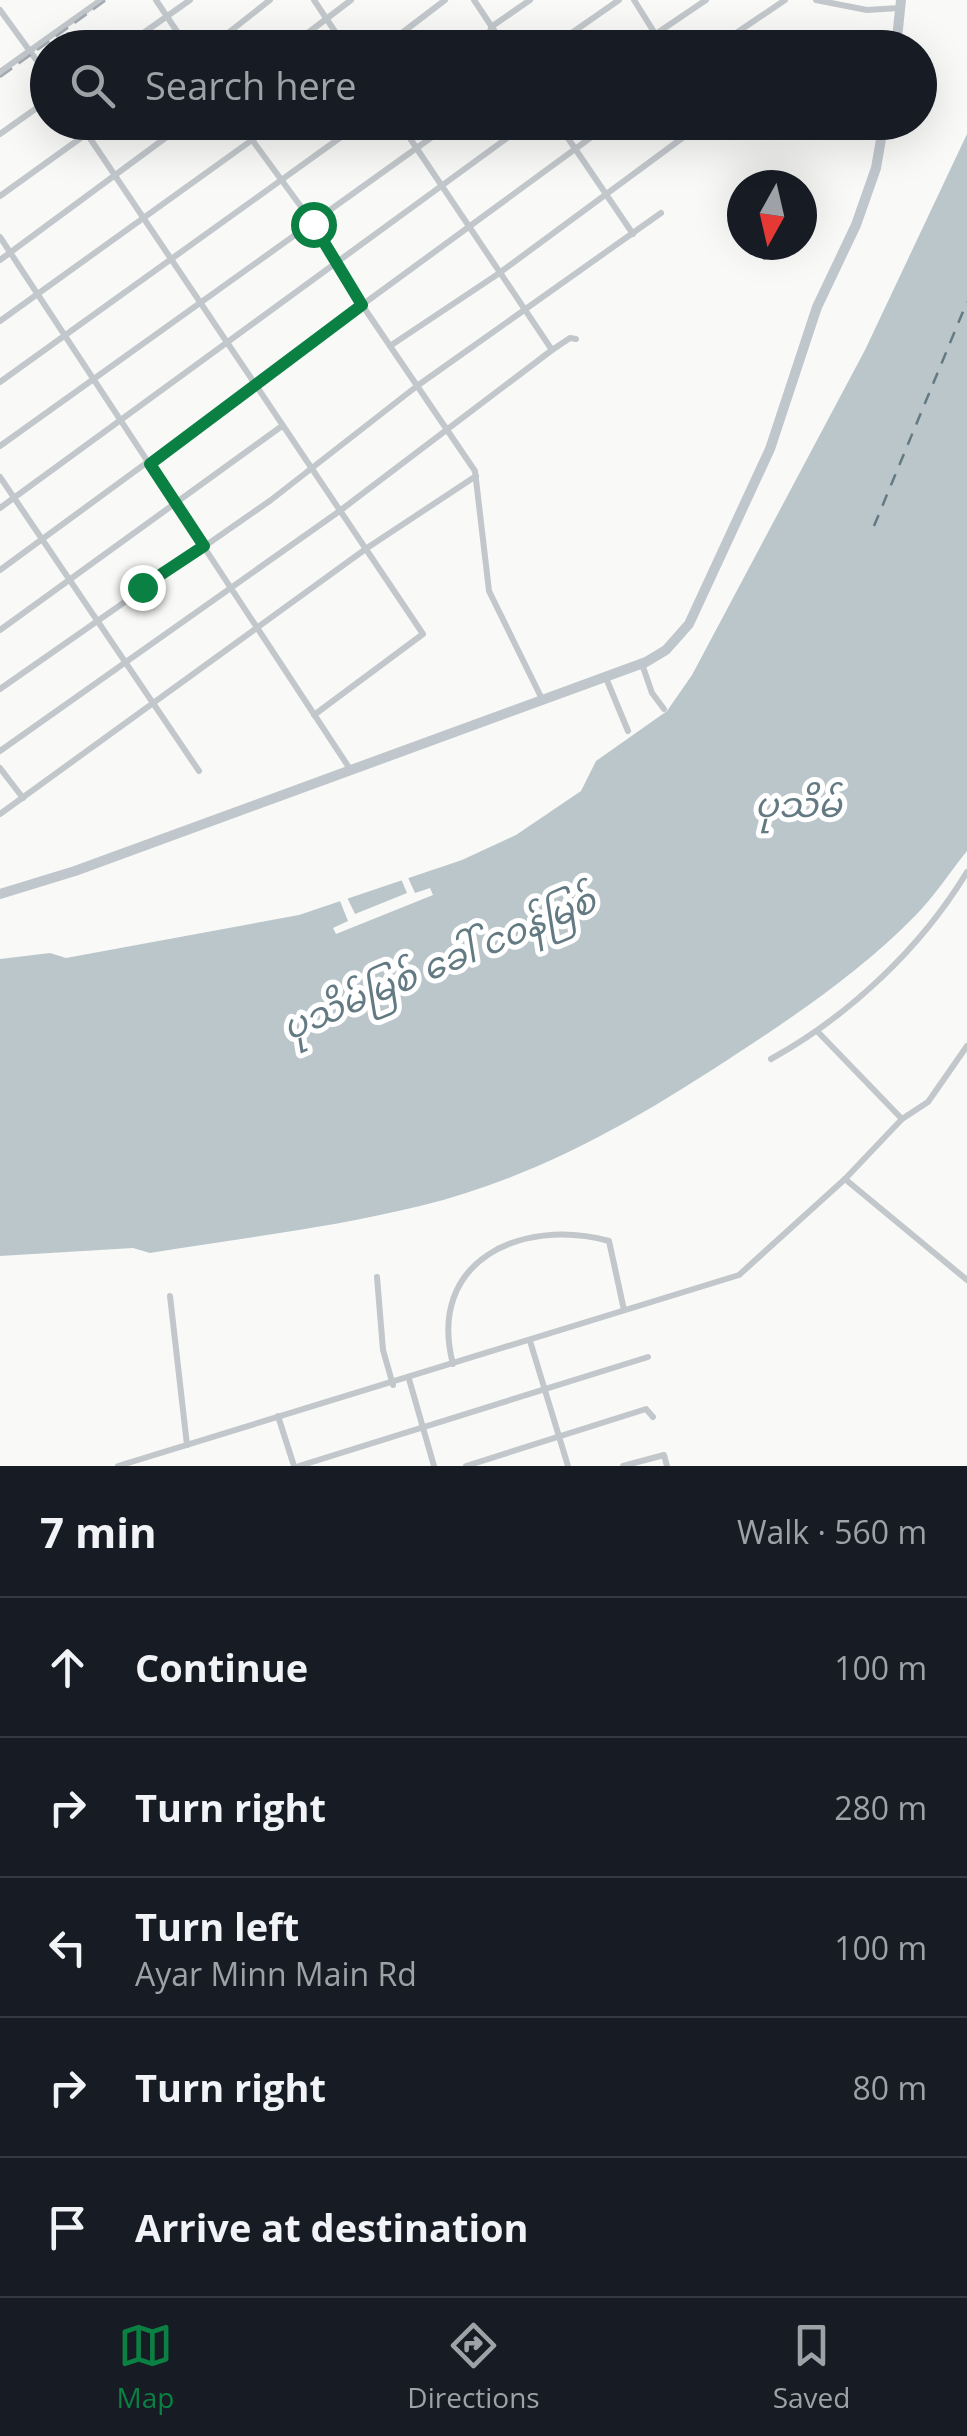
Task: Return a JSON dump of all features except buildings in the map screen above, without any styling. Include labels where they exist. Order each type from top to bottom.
[{"type":"street","points":[[58,30],[101,0]]},
{"type":"street","points":[[156,0],[176,30]]},
{"type":"street","points":[[147,30],[190,0]]},
{"type":"street","points":[[232,30],[270,0]]},
{"type":"street","points":[[314,0],[334,30]]},
{"type":"street","points":[[312,30],[352,0]]},
{"type":"street","points":[[406,30],[445,0]]},
{"type":"street","points":[[474,0],[492,28]]},
{"type":"street","points":[[490,30],[530,0]]},
{"type":"street","points":[[576,30],[619,0]]},
{"type":"street","points":[[634,0],[655,30]]},
{"type":"street","points":[[659,30],[706,0]]},
{"type":"street","points":[[741,30],[785,0]]},
{"type":"street","points":[[816,0],[867,10],[901,4],[898,30]]},
{"type":"street","points":[[0,10],[29,50],[0,72]]},
{"type":"street","points":[[0,134],[30,113]]},
{"type":"street","points":[[0,196],[79,140]]},
{"type":"street","points":[[91,140],[424,634],[314,715]]},
{"type":"street","points":[[0,260],[163,140]]},
{"type":"street","points":[[0,321],[251,140],[313,224],[335,265],[476,476],[490,591],[543,700]]},
{"type":"street","points":[[0,382],[337,140]]},
{"type":"street","points":[[413,140],[440,188],[552,350]]},
{"type":"street","points":[[0,446],[429,140]]},
{"type":"street","points":[[0,508],[505,140]]},
{"type":"street","points":[[568,140],[633,234]]},
{"type":"street","points":[[0,570],[150,464],[588,140]]},
{"type":"street","points":[[390,346],[498,274],[680,140]]},
{"type":"street","points":[[0,894],[75,872],[605,677],[666,650],[689,624],[770,449],[816,307],[856,224],[876,168],[881,140]]},
{"type":"street","points":[[0,690],[661,213]]},
{"type":"street","points":[[0,236],[350,770]]},
{"type":"street","points":[[0,751],[340,510],[552,350],[570,338],[576,339]]},
{"type":"street","points":[[0,630],[282,426]]},
{"type":"street","points":[[0,814],[367,548],[476,476]]},
{"type":"street","points":[[0,478],[199,771]]},
{"type":"street","points":[[641,663],[652,693],[664,709]]},
{"type":"street","points":[[605,677],[628,731]]},
{"type":"street","points":[[0,768],[23,798]]},
{"type":"street","points":[[771,1059],[817,1031],[878,981],[967,872]]},
{"type":"street","points":[[817,1031],[902,1119]]},
{"type":"street","points":[[118,1466],[393,1385],[739,1275],[846,1179],[902,1119],[928,1102],[967,1046]]},
{"type":"street","points":[[846,1179],[967,1280]]},
{"type":"street","points":[[453,1364],[448,1345],[449,1314],[460,1277],[481,1255],[550,1233],[609,1241],[624,1310]]},
{"type":"street","points":[[376,1278],[384,1350],[393,1385]]},
{"type":"street","points":[[170,1296],[187,1445]]},
{"type":"street","points":[[530,1340],[568,1466]]},
{"type":"street","points":[[278,1416],[296,1466],[648,1356]]},
{"type":"street","points":[[409,1379],[434,1466]]},
{"type":"street","points":[[466,1466],[646,1409],[652,1417]]},
{"type":"street","points":[[623,1466],[664,1455],[667,1466]]},
{"type":"water","name":"ပုသိမ်","points":[[967,134],[967,851],[929,901],[853,971],[741,1051],[626,1122],[507,1179],[387,1214],[150,1253],[133,1248],[0,1256],[0,959],[50,953],[66,958],[299,915],[462,860],[516,835],[581,791],[596,761],[667,711],[692,675],[865,350]]},
{"type":"pier","points":[[405,871],[415,893],[430,888],[433,895],[336,934],[333,928],[348,921],[338,896],[345,893],[355,914],[407,893],[399,874]]},
{"type":"ferry route","points":[[874,526],[967,302]]},
{"type":"railway","points":[[65,30],[106,0]]},
{"type":"railway","points":[[0,77],[30,55]]},
{"type":"route","points":[[142,587],[204,546],[150,464],[362,305],[313,224]]},
{"type":"water label","name":"ပုသိမ်မြစ် ခေါ် ငဝန်မြစ်","points":[[439,964]]}]
